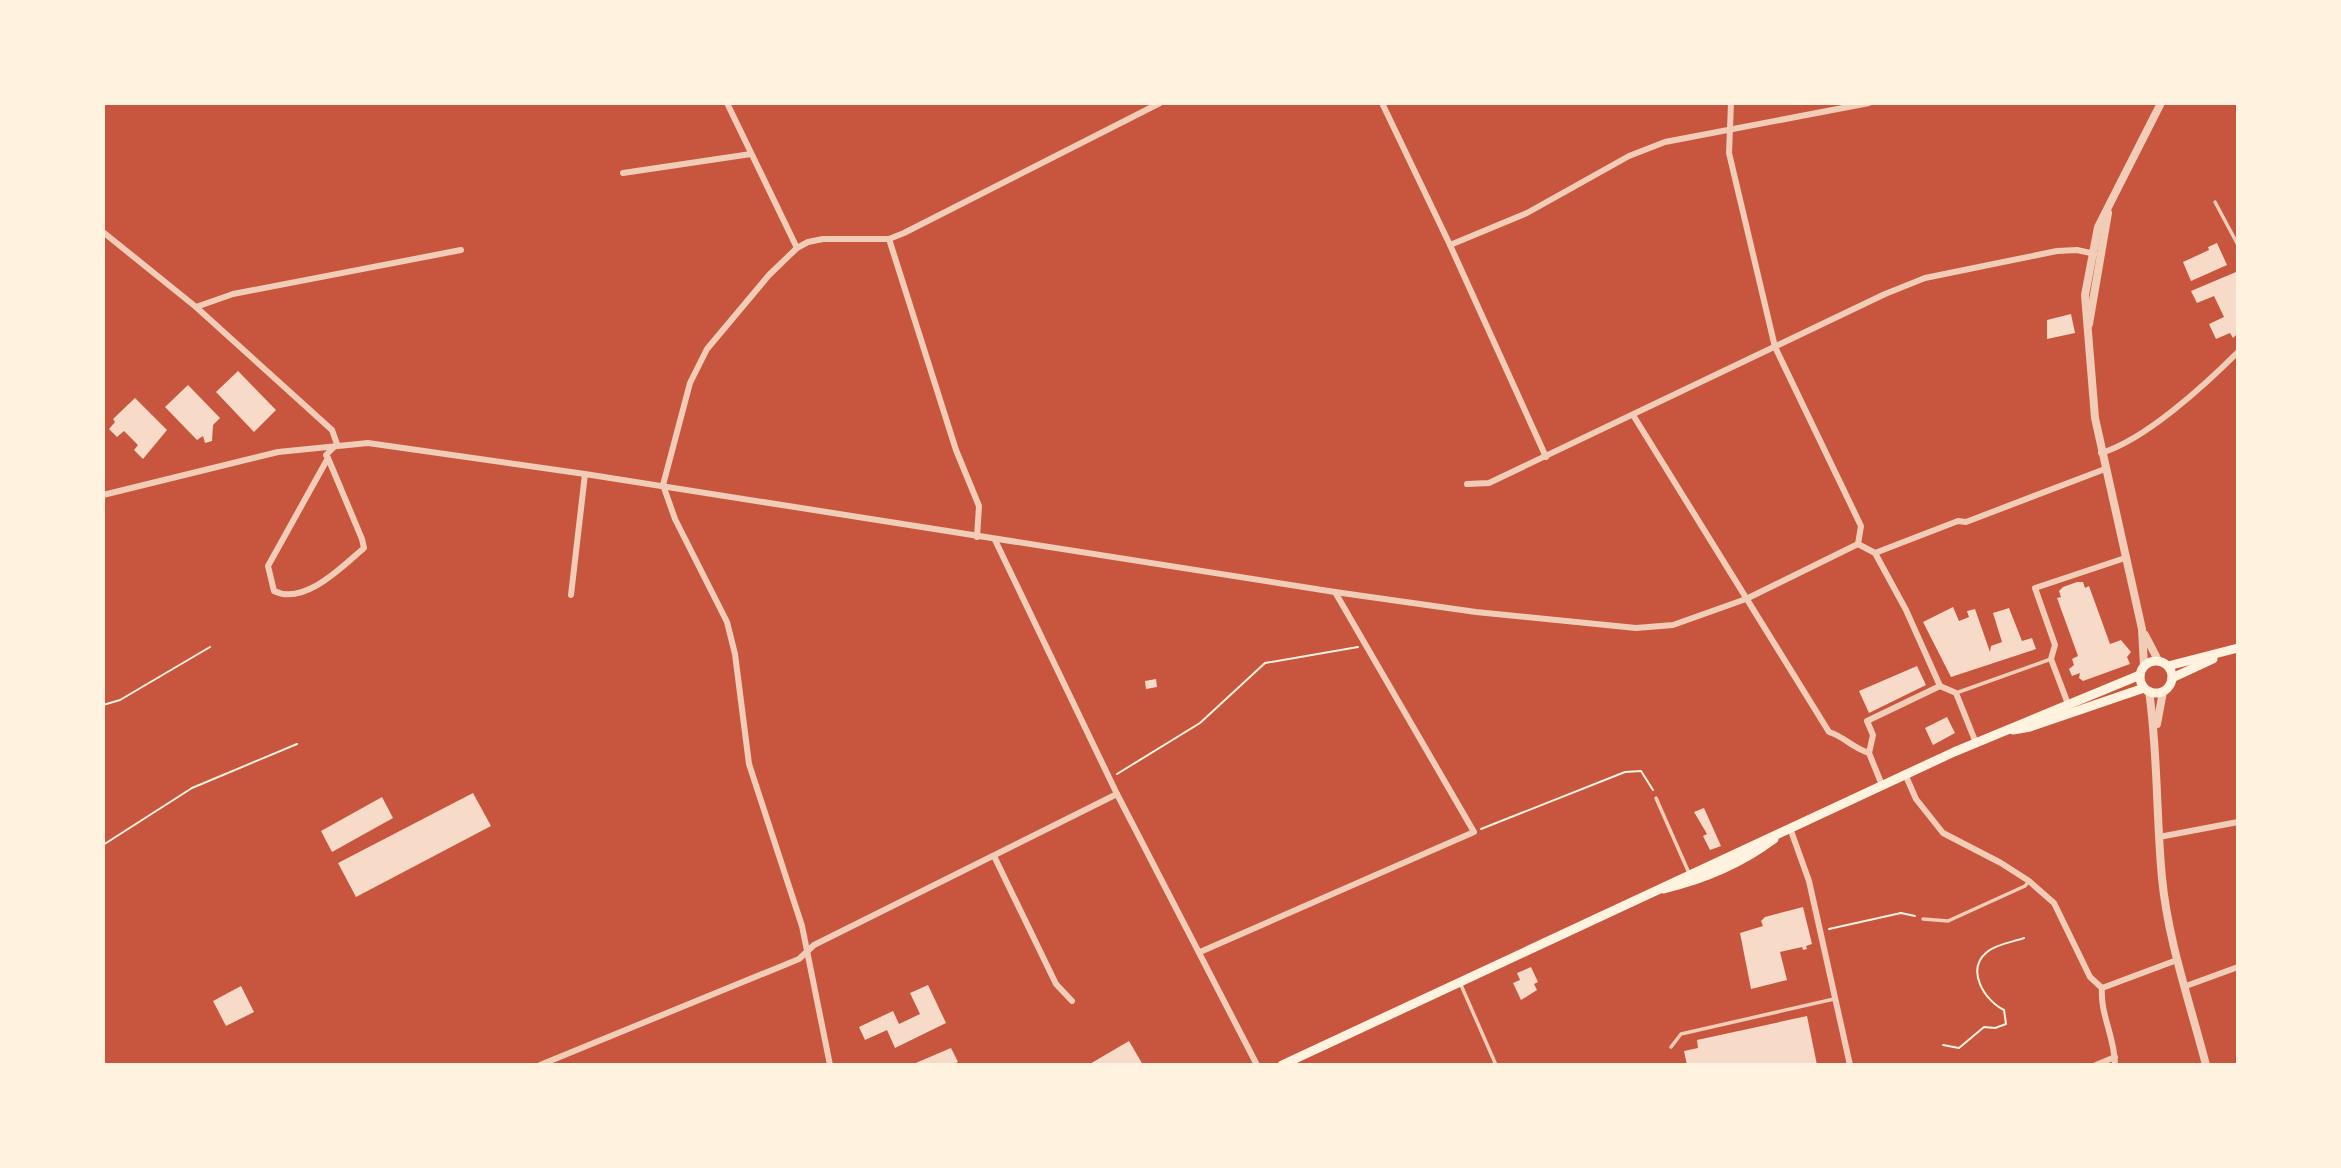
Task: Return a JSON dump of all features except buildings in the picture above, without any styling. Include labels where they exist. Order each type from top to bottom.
[{"type":"main road","points":[[2007,731],[2030,727],[2146,690],[2163,692],[2172,678],[2238,648]]},
{"type":"main road","points":[[2168,666],[2224,653]]},
{"type":"main road","points":[[1282,1065],[1656,891],[1689,873],[2068,704],[2158,660],[2168,666],[2172,678]]},
{"type":"main road","points":[[2142,670],[2146,690]]},
{"type":"main road","points":[[1656,891],[1690,883],[1722,869],[1758,851],[1787,830]]},
{"type":"street","points":[[727,103],[797,248]]},
{"type":"street","points":[[830,1065],[808,951],[792,890],[749,764],[735,654],[727,622],[675,519],[663,485],[690,383],[707,349],[732,316],[797,248],[824,239],[888,239],[1160,103]]},
{"type":"street","points":[[1382,103],[1546,457]]},
{"type":"street","points":[[1731,103],[1728,130],[1732,166],[1775,347],[1861,526],[1858,544]]},
{"type":"street","points":[[1450,245],[1527,213],[1629,156],[1665,142],[1869,103]]},
{"type":"street","points":[[2142,670],[2142,629],[2101,453],[2091,379],[2085,295],[2098,227],[2161,103]]},
{"type":"street","points":[[624,173],[751,154]]},
{"type":"street","points":[[2089,324],[2109,209]]},
{"type":"street","points":[[103,232],[196,307],[320,416],[332,430],[337,444]]},
{"type":"street","points":[[888,239],[956,450],[979,506],[977,537]]},
{"type":"street","points":[[196,307],[233,294],[461,250]]},
{"type":"street","points":[[1467,484],[1489,483],[1925,278],[2057,251],[2101,255]]},
{"type":"street","points":[[2101,453],[2120,447],[2206,383],[2238,352]]},
{"type":"street","points":[[1633,415],[1829,732],[1841,736],[1850,747],[1869,753]]},
{"type":"street","points":[[103,495],[278,452],[337,444],[403,446],[1335,592],[1476,612],[1636,628],[1672,625],[1746,599],[1858,544]]},
{"type":"street","points":[[328,458],[268,566],[274,591],[286,597],[296,596],[334,574],[363,548],[328,458],[326,455],[337,444]]},
{"type":"street","points":[[1875,552],[1958,521],[1976,519],[2105,469]]},
{"type":"street","points":[[571,595],[586,474]]},
{"type":"street","points":[[995,540],[1117,794],[1257,1065]]},
{"type":"street","points":[[1858,544],[1875,552],[1906,610],[1940,686],[1956,693],[1976,743]]},
{"type":"street","points":[[2068,704],[2051,659],[2055,645],[2035,588],[2125,558]]},
{"type":"street","points":[[1200,952],[1474,832],[1335,592]]},
{"type":"street","points":[[2142,629],[2158,660]]},
{"type":"street","points":[[1882,785],[1869,753],[1873,735],[1867,720],[1940,686]]},
{"type":"street","points":[[2146,690],[2155,731],[2162,880],[2177,960],[2206,1065]]},
{"type":"street","points":[[2155,731],[2163,692]]},
{"type":"street","points":[[1905,775],[1916,799],[1943,833],[2029,881],[2054,903],[2090,977],[2102,988]]},
{"type":"street","points":[[540,1065],[799,959],[814,945],[1117,794]]},
{"type":"street","points":[[2159,837],[2238,822]]},
{"type":"street","points":[[1787,830],[1804,866],[1850,1065]]},
{"type":"street","points":[[994,856],[1056,984],[1072,1001]]},
{"type":"street","points":[[2102,988],[2177,960]]},
{"type":"street","points":[[2186,986],[2238,967]]},
{"type":"street","points":[[2096,1065],[2115,1061],[2100,1004],[2102,988]]},
{"type":"lane","points":[[2215,202],[2238,245]]},
{"type":"lane","points":[[1956,693],[2051,659]]},
{"type":"lane","points":[[1656,798],[1689,873]]},
{"type":"lane","points":[[1923,919],[1948,921],[2012,892],[2029,881]]},
{"type":"lane","points":[[1460,983],[1496,1065]]},
{"type":"lane","points":[[1671,1047],[1681,1034],[1835,998]]},
{"type":"path","points":[[1110,778],[1200,723],[1265,663],[1368,645]]},
{"type":"path","points":[[103,705],[120,700],[210,647]]},
{"type":"path","points":[[103,845],[192,788],[297,744]]},
{"type":"path","points":[[1474,832],[1625,772],[1642,771],[1656,798]]},
{"type":"path","points":[[1819,931],[1901,913],[1923,919]]},
{"type":"path","points":[[1943,1045],[1959,1048],[1984,1027],[1995,1028],[2006,1024],[2004,1010],[1990,1001],[1980,986],[1982,960],[1989,950],[2024,938]]}]
